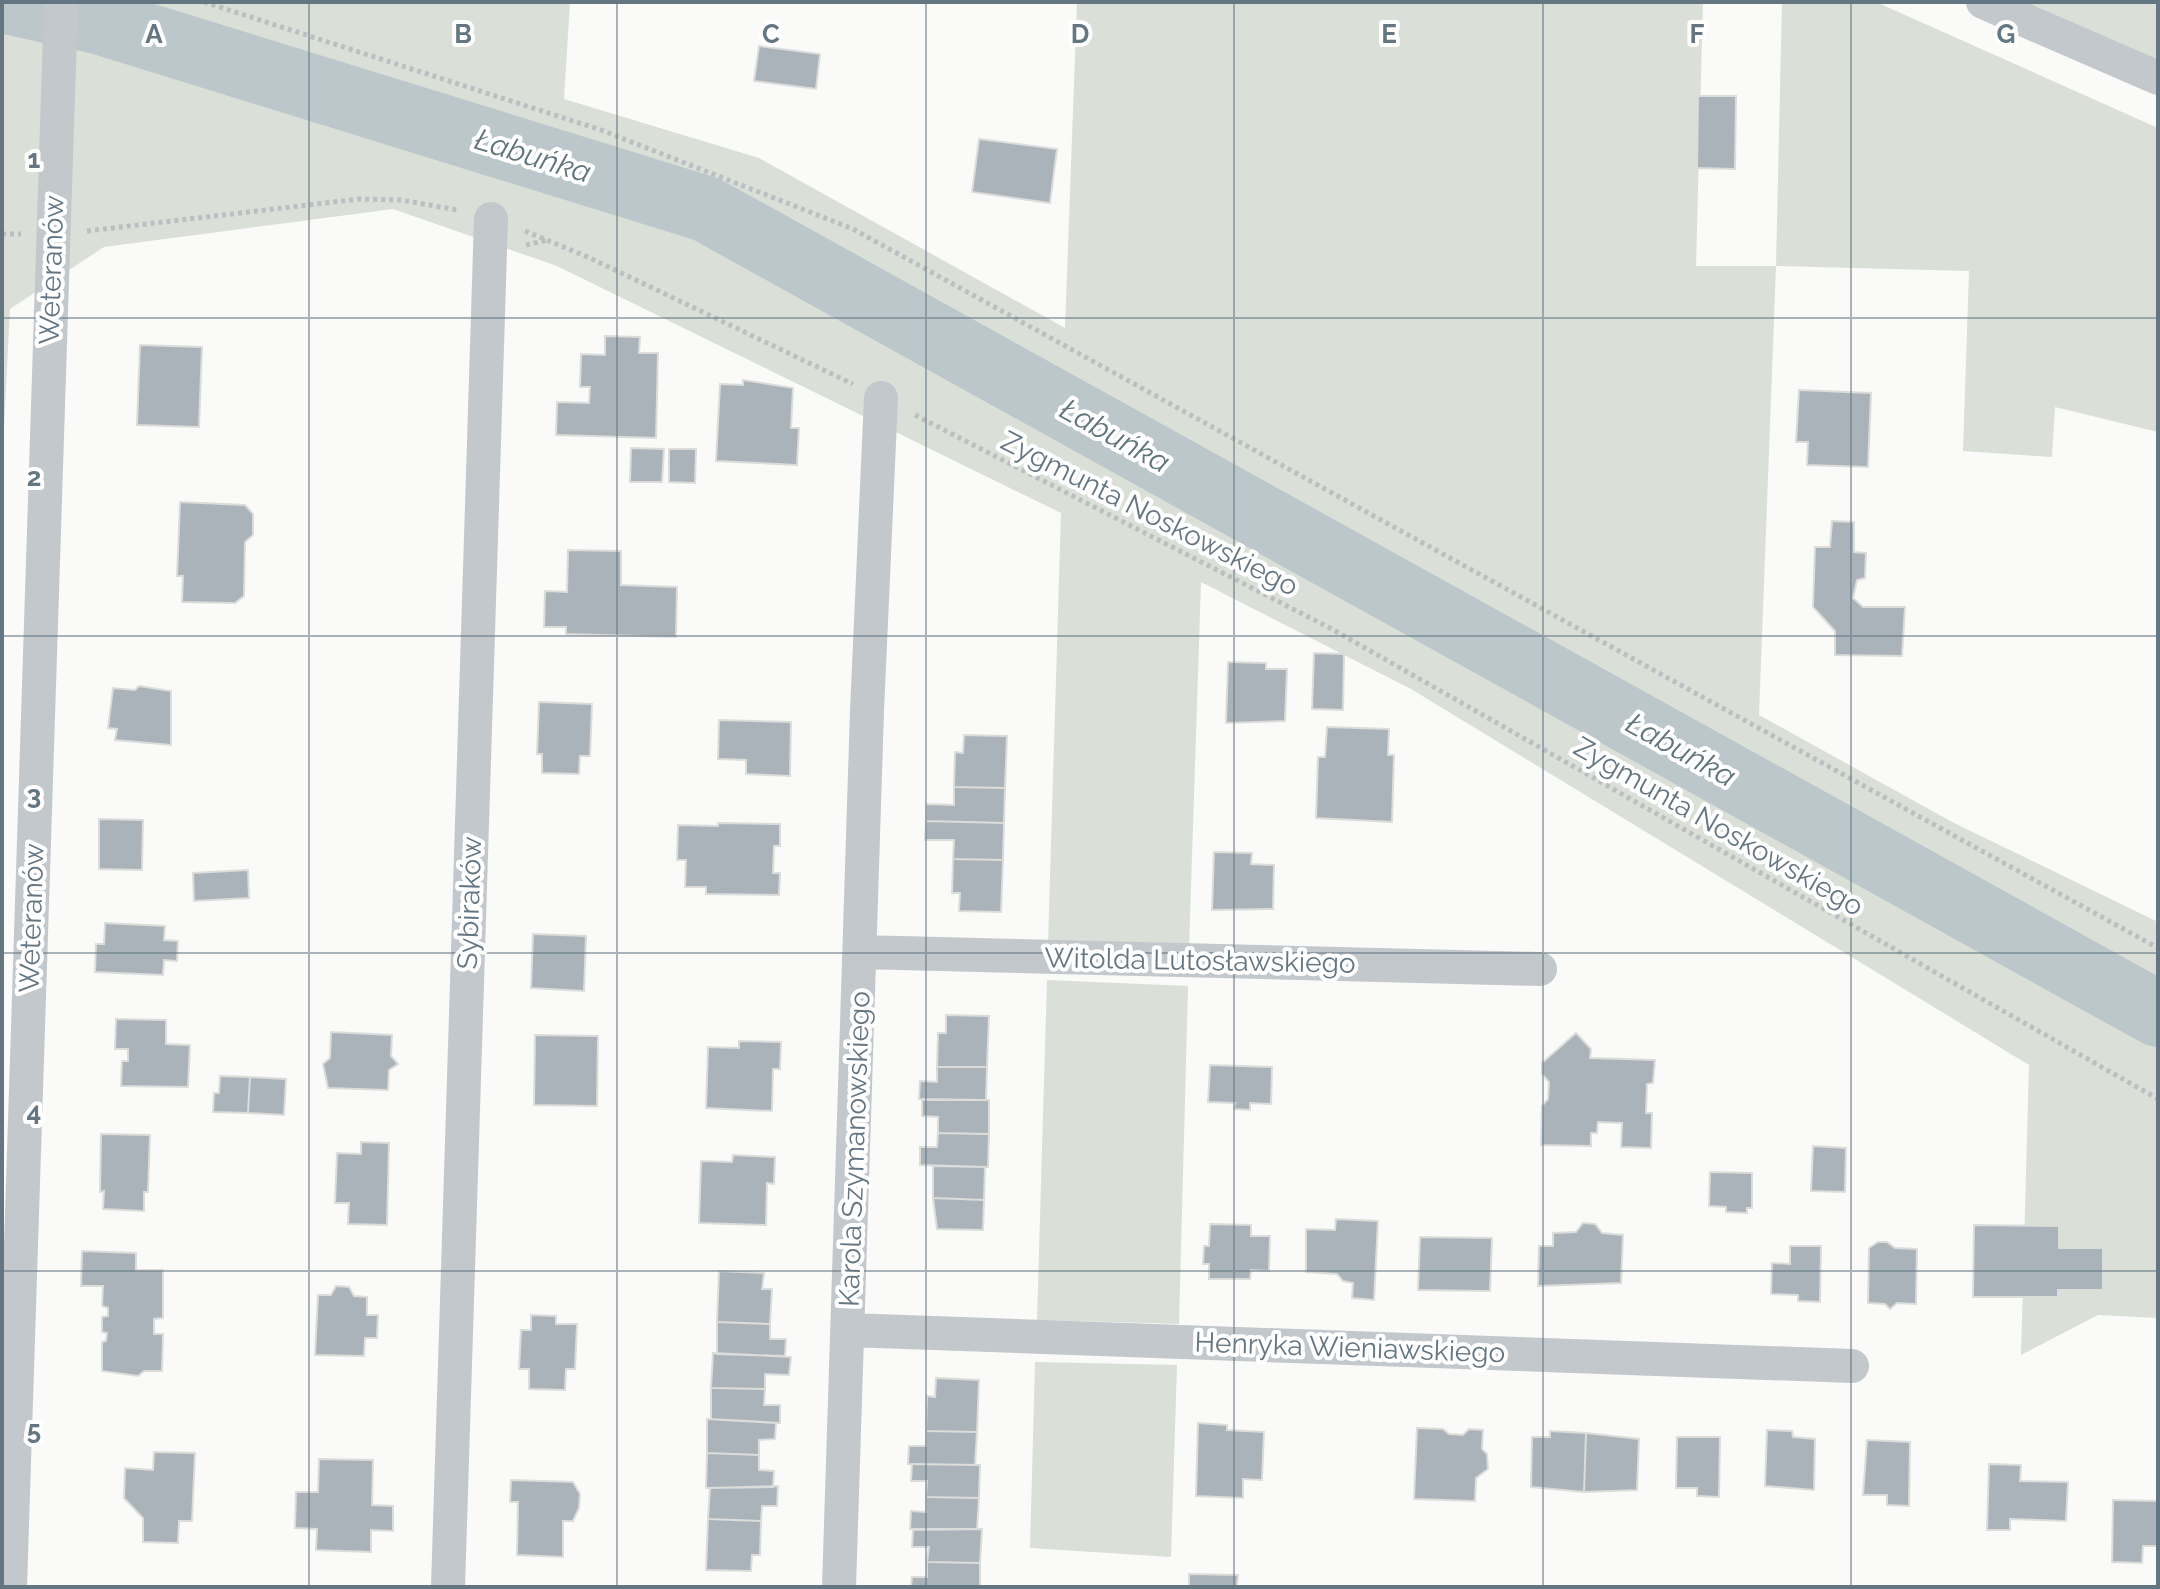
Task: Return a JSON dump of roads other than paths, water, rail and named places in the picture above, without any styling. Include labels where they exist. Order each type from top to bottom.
[{"type":"street","name":"Weteranów","points":[[10,1587],[61,2]]},
{"type":"street","points":[[1983,2],[2158,78]]},
{"type":"street","name":"Sybiraków","points":[[448,1587],[491,219]]},
{"type":"street","name":"Karola Szymanowskiego","points":[[839,1587],[867,711],[881,398]]},
{"type":"street","name":"Witolda Lutosławskiego","points":[[860,952],[1540,969]]},
{"type":"street","name":"Henryka Wieniawskiego","points":[[848,1330],[1852,1366]]},
{"type":"waterway","name":"Łabuńka","points":[[11,2],[98,21],[706,209],[2158,1014]]}]
